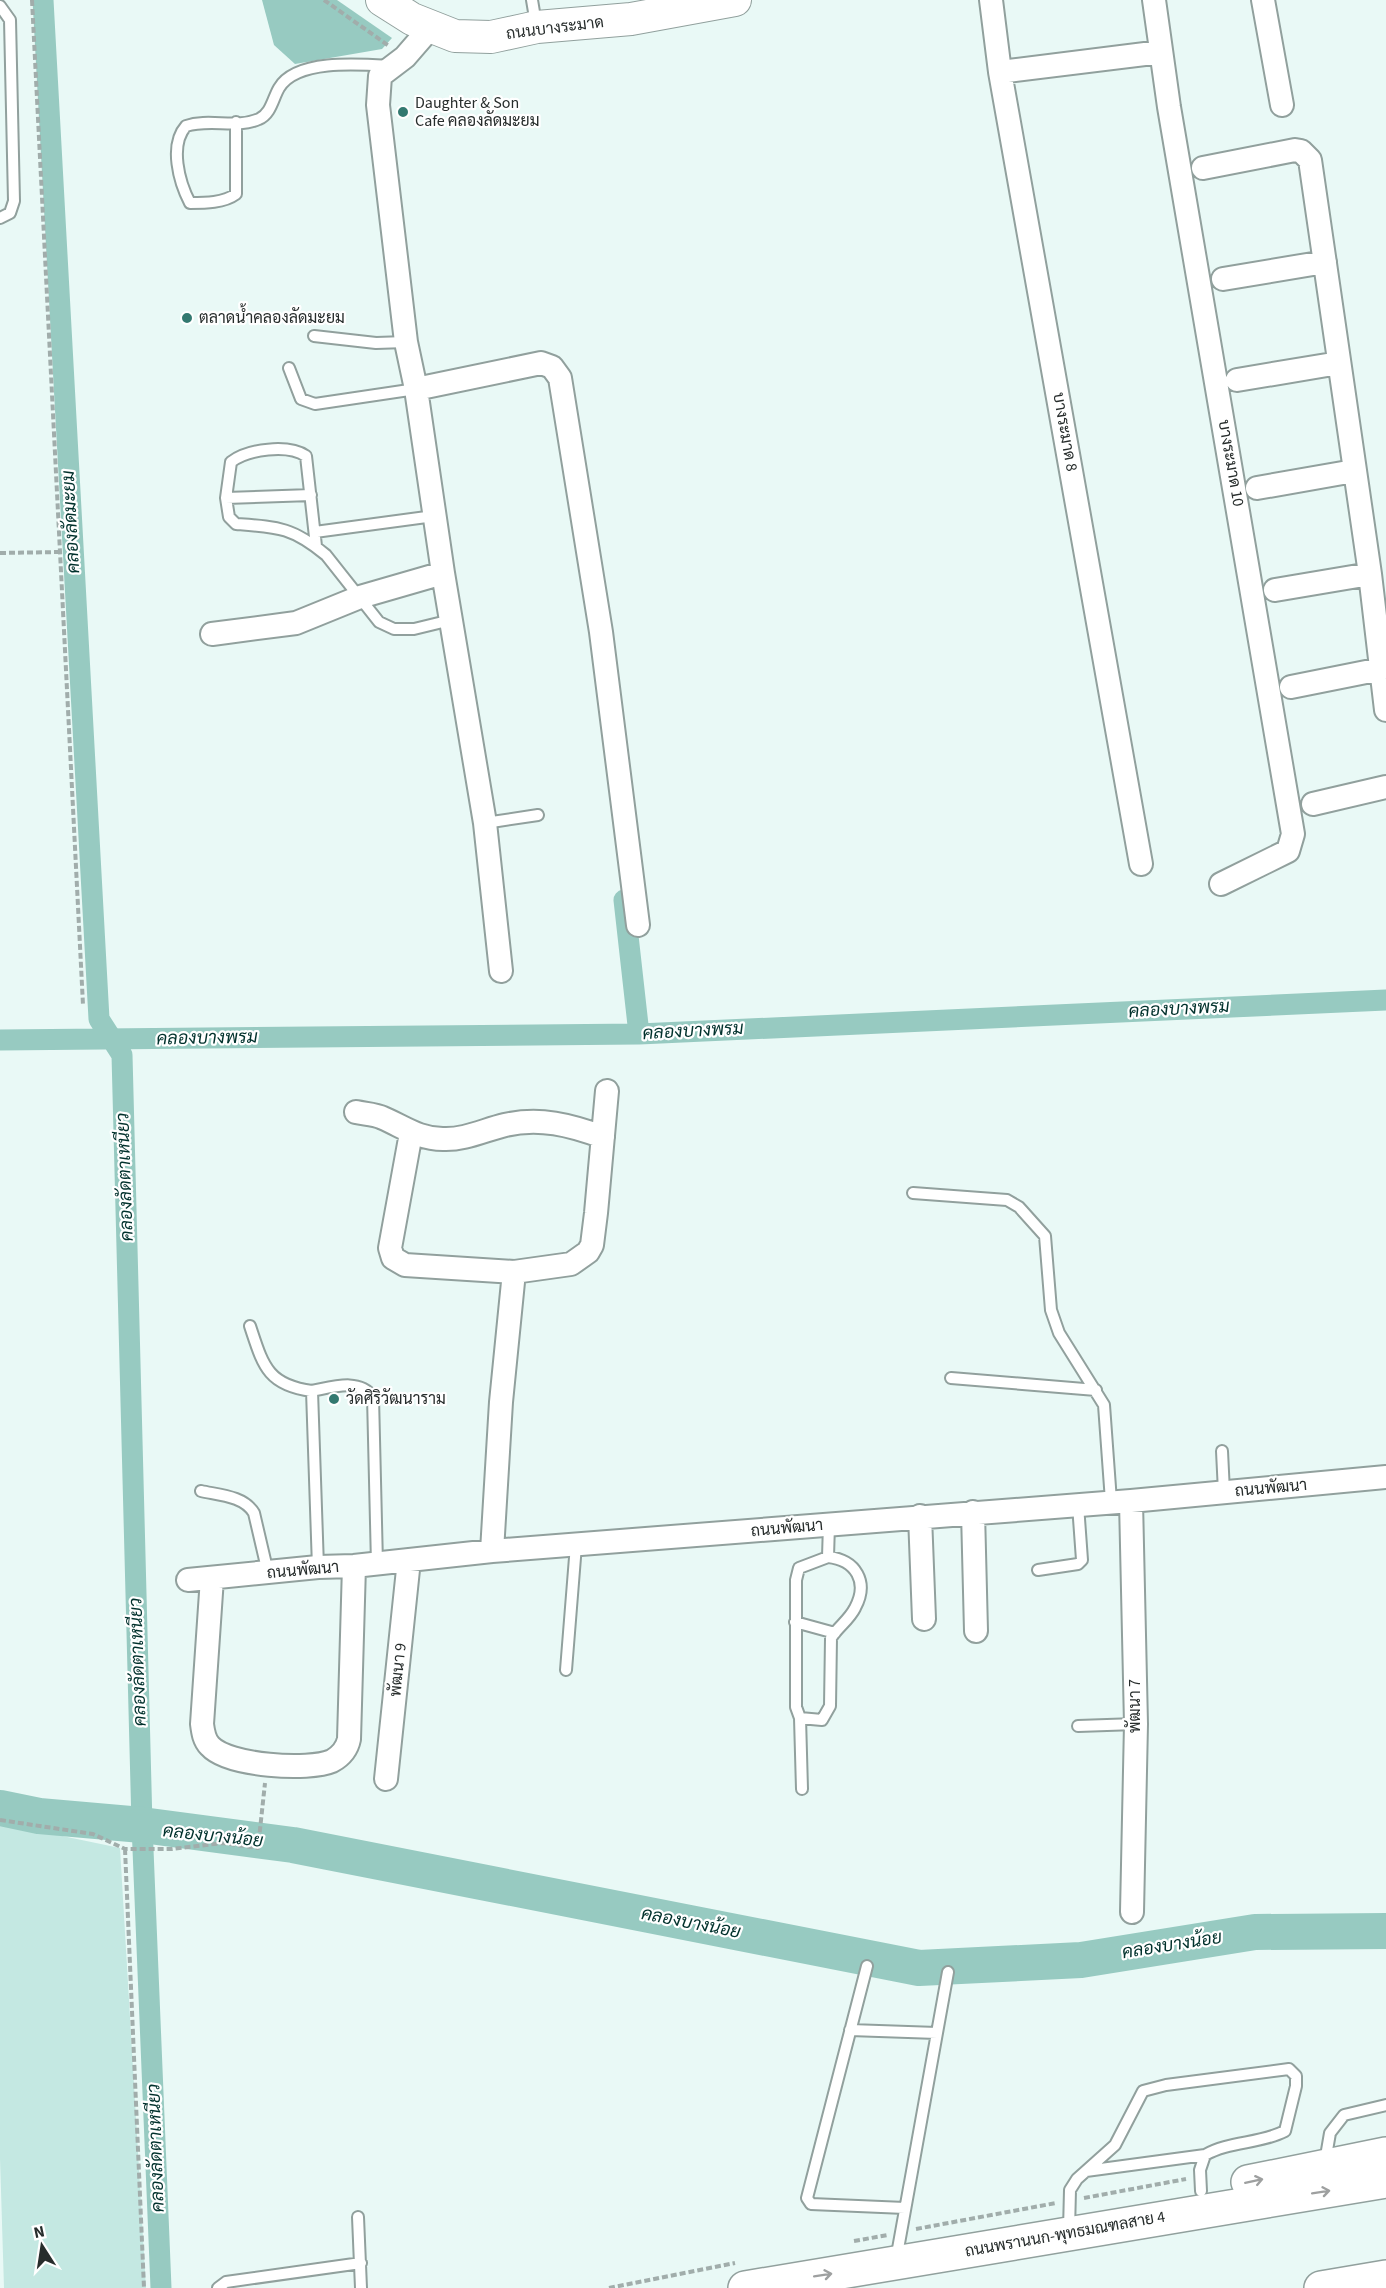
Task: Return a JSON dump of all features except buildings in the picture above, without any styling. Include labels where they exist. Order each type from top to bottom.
[{"type":"main road","points":[[1083,2230],[1201,2184],[1324,2166],[1386,2154]]},
{"type":"main road","name":"ถนนพรานนก-พุทธมณฑลสาย 4","points":[[744,2275],[898,2248],[1083,2230],[1386,2181]]},
{"type":"main road","points":[[1321,2288],[1386,2277]]},
{"type":"street","name":"ถนนบางระมาด","points":[[382,0],[455,36],[491,36],[534,14],[630,14],[683,5],[735,0]]},
{"type":"street","name":"บางระมาด 8","points":[[991,0],[1000,72],[1141,864]]},
{"type":"street","name":"บางระมาด 10","points":[[1154,0],[1293,834],[1288,851],[1221,884]]},
{"type":"street","points":[[1263,0],[1282,105]]},
{"type":"street","points":[[418,19],[405,57],[392,58],[380,76],[378,105],[406,342],[416,389],[443,573],[485,823],[501,971]]},
{"type":"street","points":[[1000,72],[1161,52]]},
{"type":"street","points":[[1203,168],[1295,150],[1306,154],[1314,176],[1354,471],[1374,560],[1386,710]]},
{"type":"street","points":[[1223,279],[1325,262]]},
{"type":"street","points":[[416,389],[541,363],[552,367],[560,378],[602,632],[638,925]]},
{"type":"street","points":[[1237,380],[1339,363]]},
{"type":"street","points":[[1257,488],[1354,471]]},
{"type":"street","points":[[1275,590],[1374,560]]},
{"type":"street","points":[[212,634],[296,623],[360,597],[443,573]]},
{"type":"street","points":[[1291,687],[1381,669]]},
{"type":"street","points":[[1313,804],[1386,787]]},
{"type":"street","points":[[411,1133],[390,1248],[393,1258],[405,1265],[514,1272],[571,1264],[588,1252],[592,1245],[608,1092]]},
{"type":"street","points":[[356,1112],[381,1117],[411,1133],[445,1139],[537,1121],[566,1125],[603,1137]]},
{"type":"street","points":[[492,1551],[501,1402],[514,1272]]},
{"type":"street","name":"ถนนพัฒนา","points":[[188,1580],[318,1567],[377,1564],[492,1551],[1078,1505],[1386,1477]]},
{"type":"street","name":"พัฒนา 7","points":[[1121,1501],[1136,1724],[1132,1912]]},
{"type":"street","points":[[973,1512],[976,1631]]},
{"type":"street","points":[[920,1516],[924,1619]]},
{"type":"street","name":"พัฒนา 9","points":[[386,1779],[409,1560]]},
{"type":"street","points":[[213,1578],[202,1724],[204,1737],[209,1746],[222,1756],[244,1763],[316,1765],[332,1761],[347,1747],[354,1566]]},
{"type":"lane","points":[[0,6],[10,20],[14,201],[10,213],[0,218]]},
{"type":"lane","points":[[236,122],[236,194],[231,198],[205,203],[190,202],[183,189],[176,142],[186,126],[196,123],[236,122],[251,122],[266,116],[280,86],[293,74],[311,68],[392,58]]},
{"type":"lane","points":[[314,336],[376,343],[406,342]]},
{"type":"lane","points":[[290,368],[302,399],[315,404],[416,389]]},
{"type":"lane","points":[[315,546],[306,456],[298,451],[285,449],[240,455],[231,462],[226,498],[229,517],[236,524],[279,527],[294,531],[326,555],[379,622],[394,628],[414,629],[452,620]]},
{"type":"lane","points":[[226,498],[311,495]]},
{"type":"lane","points":[[315,532],[434,516]]},
{"type":"lane","points":[[485,823],[538,815]]},
{"type":"lane","points":[[913,1193],[1007,1200],[1019,1207],[1045,1236],[1049,1299],[1056,1325],[1073,1358],[1104,1405],[1121,1501]]},
{"type":"lane","points":[[250,1326],[264,1368],[291,1388],[312,1391],[358,1385],[367,1389],[373,1397],[377,1564]]},
{"type":"lane","points":[[951,1378],[1096,1390]]},
{"type":"lane","points":[[312,1391],[318,1567]]},
{"type":"lane","points":[[1222,1451],[1224,1492]]},
{"type":"lane","points":[[201,1491],[243,1501],[249,1506],[267,1573]]},
{"type":"lane","points":[[1038,1570],[1078,1564],[1082,1560],[1078,1505]]},
{"type":"lane","points":[[828,1557],[829,1524]]},
{"type":"lane","points":[[566,1670],[576,1545]]},
{"type":"lane","points":[[800,1718],[822,1720],[831,1706],[830,1657],[835,1633],[856,1608],[860,1597],[858,1576],[849,1562],[828,1557],[800,1568],[795,1580],[796,1707],[800,1718],[802,1789]]},
{"type":"lane","points":[[795,1622],[835,1633]]},
{"type":"lane","points":[[1078,1726],[1136,1724]]},
{"type":"lane","points":[[867,1966],[807,2198],[811,2204],[905,2208]]},
{"type":"lane","points":[[898,2248],[948,1971]]},
{"type":"lane","points":[[850,2030],[937,2033]]},
{"type":"lane","points":[[1083,2230],[1069,2200],[1070,2190],[1085,2171],[1105,2157],[1115,2145],[1143,2091],[1289,2069],[1296,2076],[1296,2086],[1285,2131],[1270,2138],[1215,2149],[1205,2155],[1085,2171]]},
{"type":"lane","points":[[1324,2166],[1330,2133],[1344,2115],[1386,2105]]},
{"type":"lane","points":[[1201,2184],[1205,2155]]},
{"type":"lane","points":[[358,2217],[361,2288]]},
{"type":"lane","points":[[218,2288],[226,2283],[361,2263]]},
{"type":"path","points":[[32,0],[83,1005]]},
{"type":"path","points":[[324,0],[392,58]]},
{"type":"path","points":[[0,553],[60,552]]},
{"type":"path","points":[[0,1820],[93,1834],[125,1849],[172,1849],[223,1843],[258,1848],[267,1764]]},
{"type":"path","points":[[125,1849],[144,2288]]},
{"type":"path","points":[[844,2243],[898,2248],[1069,2200],[1201,2184]]},
{"type":"path","points":[[609,2288],[744,2275]]},
{"type":"shaded area","points":[[262,0],[337,0],[392,38],[382,49],[295,64],[274,45]]},
{"type":"shaded area","points":[[0,1823],[120,1848],[146,2288],[4,2288],[0,2158]]},
{"type":"waterway","name":"คลองลัดตาเหนียว","points":[[43,0],[99,1019],[122,1055],[142,1825],[161,2288]]},
{"type":"waterway","points":[[624,900],[639,1034]]},
{"type":"waterway","name":"คลองบางพรม","points":[[0,1040],[639,1034],[1386,1000]]},
{"type":"waterway","name":"คลองบางน้อย","points":[[0,1808],[39,1816],[142,1825],[293,1845],[919,1968],[1081,1960],[1255,1932],[1386,1931]]},
{"type":"place","name":"Daughter & Son Cafe คลองลัดมะยม","points":[[403,112]]},
{"type":"place","name":"ตลาดน้ำคลองลัดมะยม","points":[[187,318]]},
{"type":"place","name":"วัดศิริวัฒนาราม","points":[[334,1399]]},
{"type":"water label","name":"คลองลัดมะยม","points":[[71,522]]}]
